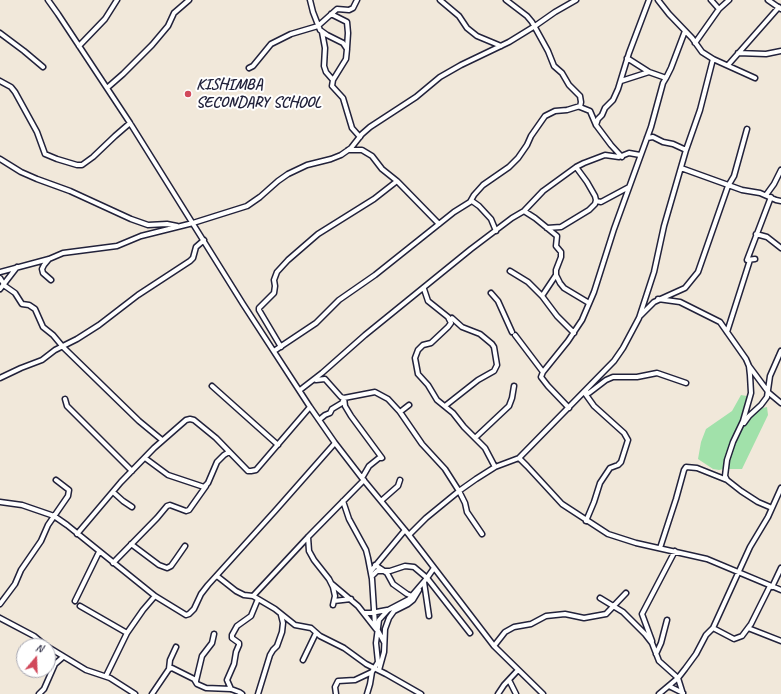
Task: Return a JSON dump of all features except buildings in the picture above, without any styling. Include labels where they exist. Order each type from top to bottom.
[{"type":"street","points":[[48,0],[130,123],[274,351],[335,443],[409,535],[494,646],[543,694]]},
{"type":"street","points":[[79,46],[106,19],[117,0]]},
{"type":"street","points":[[106,88],[123,74],[152,45],[168,26],[174,13],[189,0]]},
{"type":"street","points":[[310,0],[318,26],[327,35],[340,41],[347,48]]},
{"type":"street","points":[[249,68],[253,66],[271,44],[291,34],[318,26],[337,9],[349,10],[353,8],[357,0]]},
{"type":"street","points":[[440,0],[459,16],[467,28],[477,36],[501,46]]},
{"type":"street","points":[[506,0],[527,16],[534,26],[554,66],[562,73],[569,85],[580,96],[580,106]]},
{"type":"street","points":[[0,272],[49,259],[71,251],[117,246],[141,236],[193,223],[247,206],[260,198],[288,174],[307,165],[336,157],[348,150],[360,136],[374,124],[416,97],[440,77],[460,65],[501,46],[576,0]]},
{"type":"street","points":[[596,125],[605,108],[616,94],[649,0]]},
{"type":"street","points":[[658,0],[702,52],[713,59],[755,78]]},
{"type":"street","points":[[711,0],[719,9]]},
{"type":"street","points":[[695,43],[719,9],[729,0]]},
{"type":"street","points":[[728,65],[780,8],[768,0]]},
{"type":"street","points":[[331,14],[347,22],[348,33],[346,59],[333,80],[333,88],[342,95],[352,128],[360,136]]},
{"type":"street","points":[[322,31],[325,48],[324,66],[326,72],[333,80]]},
{"type":"street","points":[[569,408],[541,377],[543,372],[574,333],[582,320],[594,292],[647,138],[663,83],[671,68],[685,31]]},
{"type":"street","points":[[0,33],[43,67]]},
{"type":"street","points":[[738,53],[766,54],[781,51]]},
{"type":"street","points":[[628,58],[648,72],[666,78]]},
{"type":"street","points":[[409,535],[426,518],[459,491],[495,467],[519,458],[569,408],[619,354],[639,318],[654,272],[664,226],[713,59]]},
{"type":"street","points":[[621,82],[648,72]]},
{"type":"street","points":[[0,81],[11,87],[16,92],[37,132],[45,154],[57,159],[82,165],[93,157],[130,123]]},
{"type":"street","points":[[580,106],[581,109],[590,111],[596,125],[622,157]]},
{"type":"street","points":[[274,351],[316,323],[338,300],[375,275],[454,212],[472,201],[474,195],[483,185],[509,167],[518,158],[545,116],[555,111],[567,110],[580,106]]},
{"type":"street","points":[[639,318],[650,305],[682,290],[698,272],[728,186],[733,180],[747,129]]},
{"type":"street","points":[[647,138],[653,137],[686,150]]},
{"type":"street","points":[[348,150],[362,150],[368,153],[382,169],[440,224]]},
{"type":"street","points":[[309,384],[361,338],[496,230],[524,211],[540,194],[576,167],[605,155],[622,157],[629,153],[640,155]]},
{"type":"street","points":[[0,159],[21,172],[70,191],[131,219],[148,225],[167,224],[178,227]]},
{"type":"street","points":[[576,167],[596,201]]},
{"type":"street","points":[[681,168],[728,186],[745,191],[756,192],[781,200]]},
{"type":"street","points":[[766,195],[774,184],[781,170]]},
{"type":"street","points":[[282,347],[259,310],[259,308],[274,293],[274,280],[277,272],[288,260],[318,234],[374,199],[397,182]]},
{"type":"street","points":[[596,201],[601,202],[629,187]]},
{"type":"street","points":[[750,260],[747,260],[771,197]]},
{"type":"street","points":[[472,201],[491,219],[496,230]]},
{"type":"street","points":[[547,228],[561,227],[592,208],[596,201]]},
{"type":"street","points":[[524,211],[557,236],[556,246],[561,254],[561,261],[556,270],[556,275],[542,296]]},
{"type":"street","points":[[756,234],[767,237],[781,248]]},
{"type":"street","points":[[0,378],[38,362],[55,350],[63,347],[99,325],[138,295],[190,261],[193,258],[196,247],[204,240]]},
{"type":"street","points":[[49,259],[42,269],[43,273],[51,280]]},
{"type":"street","points":[[750,260],[755,259]]},
{"type":"street","points":[[728,332],[750,260]]},
{"type":"street","points":[[0,288],[17,267]]},
{"type":"street","points":[[510,271],[528,282],[542,296],[557,316],[574,333]]},
{"type":"street","points":[[556,275],[564,288],[589,303]]},
{"type":"street","points":[[0,278],[5,286],[15,293],[22,304],[35,309],[43,327],[53,335],[63,347],[139,421],[162,440]]},
{"type":"street","points":[[424,289],[428,301],[448,317],[451,323],[431,343],[422,346],[418,350],[415,357],[416,370],[420,378],[428,384],[434,396],[485,448],[495,467]]},
{"type":"street","points":[[491,293],[498,301],[513,334],[543,372]]},
{"type":"street","points":[[658,300],[680,302],[720,322],[741,350],[749,366],[768,392],[781,403]]},
{"type":"street","points":[[445,406],[478,380],[494,371],[497,365],[494,347],[492,344],[478,332],[462,326],[452,318]]},
{"type":"street","points":[[742,424],[764,401],[768,392],[770,376],[781,351]]},
{"type":"street","points":[[727,480],[725,472],[727,460],[733,442],[742,424],[752,391],[749,366]]},
{"type":"street","points":[[584,392],[589,393],[613,376],[637,377],[657,373],[686,383]]},
{"type":"street","points":[[300,390],[318,379],[325,379],[340,396],[344,398],[376,392],[388,399],[400,412],[422,444],[446,469],[465,503],[467,512],[482,534]]},
{"type":"street","points":[[212,386],[278,446]]},
{"type":"street","points":[[475,438],[509,406],[514,386]]},
{"type":"street","points":[[584,392],[594,406],[624,432],[628,440],[621,462],[610,468],[597,487],[594,502],[586,520]]},
{"type":"street","points":[[319,420],[342,403],[344,398]]},
{"type":"street","points":[[253,596],[363,479],[369,466],[379,458],[382,458],[351,416],[345,406],[344,398]]},
{"type":"street","points":[[65,399],[67,406],[132,471]]},
{"type":"street","points":[[400,412],[409,405]]},
{"type":"street","points":[[77,534],[132,471],[162,440],[186,420],[192,419],[216,438],[248,471],[251,471],[256,470],[310,407]]},
{"type":"street","points":[[0,502],[22,505],[54,516],[155,596],[186,615],[194,609],[204,590],[335,443]]},
{"type":"street","points":[[113,563],[168,505],[186,511],[189,510],[206,486],[217,462],[229,452]]},
{"type":"street","points":[[145,458],[172,477],[201,486],[206,486]]},
{"type":"street","points":[[519,458],[562,504],[608,534],[636,543],[707,559],[781,590]]},
{"type":"street","points":[[660,548],[686,467],[697,468],[718,475],[758,502],[772,508]]},
{"type":"street","points":[[0,604],[15,584],[21,570],[35,551],[48,526],[69,494],[69,490],[56,480]]},
{"type":"street","points":[[381,501],[398,486],[400,480]]},
{"type":"street","points":[[659,694],[678,678],[696,654],[706,635],[713,628],[750,547],[772,508],[781,488]]},
{"type":"street","points":[[113,492],[123,502],[132,507]]},
{"type":"street","points":[[343,501],[349,519],[366,550],[372,577],[378,662],[367,694]]},
{"type":"street","points":[[371,571],[405,530]]},
{"type":"street","points":[[308,537],[308,546],[312,555],[332,584],[351,599],[364,613],[384,642]]},
{"type":"street","points":[[131,544],[158,565],[167,568],[176,559],[185,546]]},
{"type":"street","points":[[675,551],[642,614],[659,661],[678,678],[683,694]]},
{"type":"street","points":[[75,601],[99,552]]},
{"type":"street","points":[[375,565],[385,572],[393,584],[412,596]]},
{"type":"street","points":[[372,577],[377,571],[390,572],[408,566],[414,567],[427,578],[470,633]]},
{"type":"street","points":[[364,613],[374,613],[388,610],[406,601],[412,596],[434,568]]},
{"type":"street","points":[[713,628],[734,639],[742,636],[748,628],[781,568]]},
{"type":"street","points":[[217,576],[236,591],[244,595],[253,596],[295,625],[311,628],[316,633],[344,648],[375,670],[421,694]]},
{"type":"street","points":[[423,583],[429,616]]},
{"type":"street","points":[[336,694],[335,687],[338,681],[355,680],[375,670],[383,656],[385,628],[392,613],[413,600],[423,583]]},
{"type":"street","points":[[332,584],[335,596],[333,603],[351,599]]},
{"type":"street","points":[[494,646],[505,632],[514,626],[531,624],[552,614],[565,614],[584,618],[606,614],[626,594]]},
{"type":"street","points":[[106,676],[127,633],[155,596]]},
{"type":"street","points":[[600,598],[623,612],[645,634],[652,644]]},
{"type":"street","points":[[231,689],[227,680],[234,664],[239,645],[238,642],[232,638],[232,635],[238,626],[251,616],[258,600]]},
{"type":"street","points":[[80,606],[127,633]]},
{"type":"street","points":[[376,629],[380,617],[388,610]]},
{"type":"street","points":[[258,694],[270,655],[277,646],[282,632],[283,623],[281,615]]},
{"type":"street","points":[[0,618],[36,638]]},
{"type":"street","points":[[656,654],[661,643],[667,620]]},
{"type":"street","points":[[748,628],[781,640]]},
{"type":"street","points":[[303,660],[316,633]]},
{"type":"street","points":[[196,681],[202,656],[212,644],[214,634]]},
{"type":"street","points":[[152,694],[169,669],[170,660],[176,647]]},
{"type":"street","points":[[56,653],[86,670],[106,676],[135,694]]},
{"type":"street","points":[[39,694],[44,688],[55,664],[63,657]]},
{"type":"street","points":[[169,669],[172,668],[180,671],[196,681],[197,684],[206,688],[231,689],[242,694]]},
{"type":"street","points":[[498,694],[518,670]]},
{"type":"street","points":[[509,680],[516,694]]},
{"type":"street","points":[[669,686],[683,694]]},
{"type":"green space","points":[[741,395],[752,397],[744,423],[759,409],[767,407],[768,415],[742,469],[713,469],[698,459],[701,442],[706,429],[732,411]]},
{"type":"place","name":"KISHIMBA SECONDARY SCHOOL","points":[[188,94]]}]
